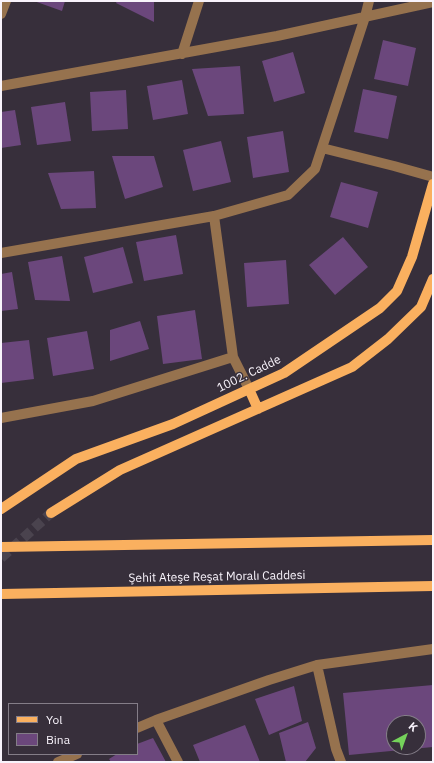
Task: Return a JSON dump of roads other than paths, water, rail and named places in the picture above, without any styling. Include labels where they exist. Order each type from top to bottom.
[{"type":"main road","name":"1002. Cadde","points":[[1,509],[76,459],[173,424],[284,373],[380,308],[397,291],[412,257],[433,184]]},
{"type":"main road","points":[[51,513],[120,470],[352,367],[388,339],[421,307],[433,279]]},
{"type":"main road","points":[[249,389],[258,409]]},
{"type":"main road","points":[[1,547],[433,540]]},
{"type":"main road","name":"Şehit Ateşe Reşat Moralı Caddesi","points":[[1,594],[433,586]]},
{"type":"street","points":[[1,14],[6,1]]},
{"type":"street","points":[[182,54],[199,1]]},
{"type":"street","points":[[1,253],[214,216],[288,195],[315,169],[365,17],[368,1]]},
{"type":"street","points":[[1,86],[277,36],[433,2]]},
{"type":"street","points":[[322,148],[433,177]]},
{"type":"street","points":[[214,216],[233,357],[249,389]]},
{"type":"street","points":[[1,418],[93,401],[233,357]]},
{"type":"street","points":[[138,728],[269,680],[317,665],[433,650]]},
{"type":"street","points":[[317,665],[340,762]]},
{"type":"street","points":[[156,720],[178,762]]},
{"type":"street","points":[[58,762],[75,755]]},
{"type":"tunnel","points":[[1,558],[51,513]]}]
